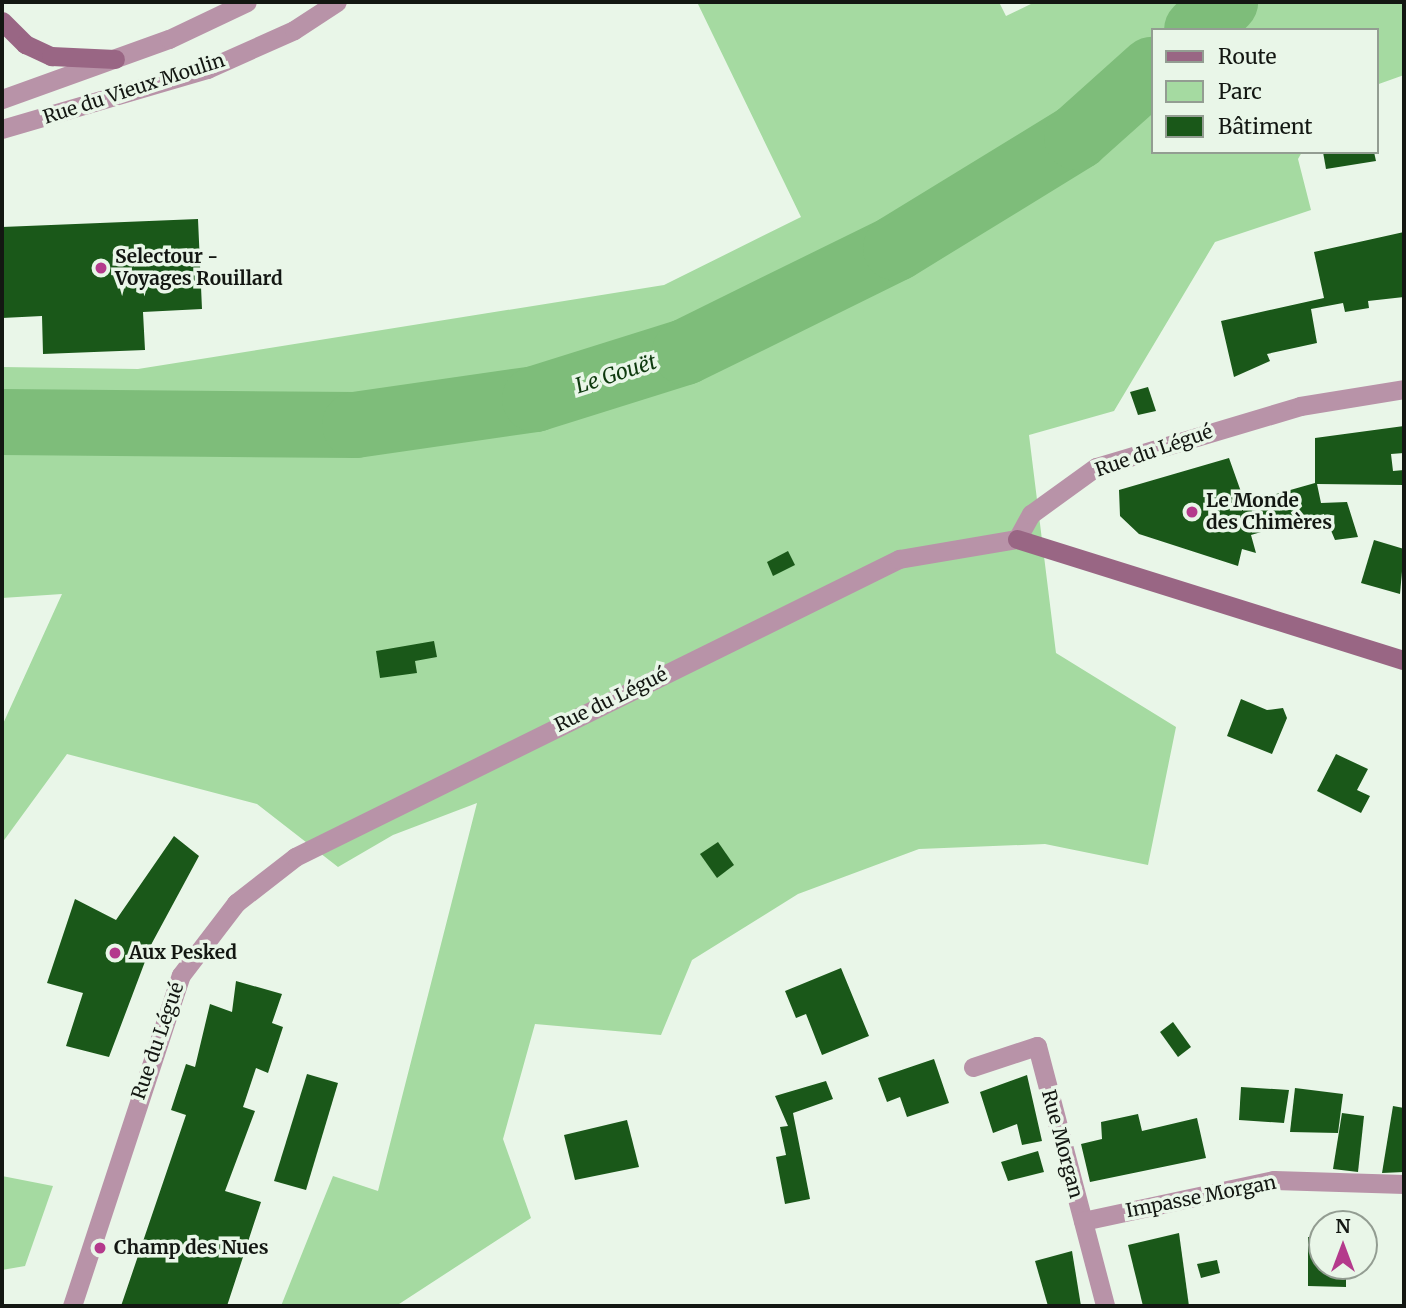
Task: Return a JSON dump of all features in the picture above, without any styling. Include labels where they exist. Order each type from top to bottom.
[{"type":"main road","points":[[2,21],[24,44],[51,56],[115,59]]},
{"type":"main road","points":[[1017,539],[1404,660]]},
{"type":"street","name":"Rue du Vieux Moulin","points":[[2,99],[115,59],[247,2]]},
{"type":"street","name":"Rue du Vieux Moulin","points":[[2,130],[206,69],[294,30],[337,2]]},
{"type":"street","name":"Rue du Légué","points":[[72,1306],[181,975],[236,903],[263,880],[331,837],[899,559],[1017,539],[1031,514],[1096,467],[1300,406],[1404,389]]},
{"type":"street","name":"Rue Morgan","points":[[973,1067],[1037,1046],[1105,1306]]},
{"type":"street","name":"Impasse Morgan","points":[[1083,1221],[1274,1180],[1404,1184]]},
{"type":"green space","points":[[697,2],[999,2],[1006,16],[1035,2],[1404,2],[1404,75],[1378,84],[1378,28],[1150,28],[1150,154],[1301,154],[1298,159],[1311,210],[1215,242],[1114,411],[1029,435],[1056,653],[1176,727],[1148,865],[1045,844],[919,849],[798,894],[692,960],[661,1035],[535,1024],[503,1139],[531,1218],[396,1306],[281,1306],[333,1176],[378,1191],[477,803],[393,835],[338,867],[257,804],[67,754],[2,843],[2,726],[62,594],[2,598],[2,367],[138,369],[664,285],[801,217]]},
{"type":"green space","points":[[2,1176],[53,1186],[25,1266],[2,1270]]},
{"type":"building","points":[[1323,154],[1374,154],[1376,161],[1326,169]]},
{"type":"building","name":"Selectour - Voyages Rouillard","points":[[198,219],[202,309],[143,312],[145,350],[43,354],[42,316],[2,318],[2,227]]},
{"type":"building","points":[[1404,232],[1404,297],[1368,301],[1369,308],[1345,312],[1343,303],[1311,309],[1317,343],[1267,354],[1270,361],[1234,377],[1221,321],[1324,298],[1314,252]]},
{"type":"building","points":[[1148,387],[1156,411],[1138,415],[1130,392]]},
{"type":"building","points":[[1404,426],[1404,453],[1391,454],[1393,471],[1404,470],[1404,485],[1317,484],[1321,503],[1347,502],[1358,537],[1335,540],[1324,514],[1299,520],[1301,528],[1291,532],[1288,524],[1251,535],[1256,553],[1242,549],[1238,566],[1139,534],[1120,516],[1119,490],[1229,458],[1245,503],[1315,483],[1315,438]]},
{"type":"building","points":[[1374,540],[1404,549],[1400,594],[1361,583]]},
{"type":"building","points":[[788,551],[795,565],[773,576],[767,562]]},
{"type":"building","points":[[434,641],[437,657],[415,661],[417,673],[380,678],[376,651]]},
{"type":"building","points":[[1241,699],[1267,710],[1283,708],[1287,718],[1272,754],[1227,736]]},
{"type":"building","points":[[1336,754],[1368,769],[1357,790],[1370,796],[1361,813],[1317,791]]},
{"type":"building","points":[[174,836],[199,856],[152,943],[109,1057],[66,1046],[83,993],[47,983],[75,899],[116,920]]},
{"type":"building","points":[[718,842],[734,865],[717,878],[700,854]]},
{"type":"building","points":[[841,968],[869,1036],[822,1055],[806,1014],[796,1018],[785,991]]},
{"type":"building","points":[[236,981],[282,994],[272,1023],[283,1027],[268,1073],[256,1068],[243,1107],[255,1111],[225,1191],[261,1202],[227,1306],[121,1306],[186,1115],[171,1110],[186,1064],[195,1067],[210,1004],[232,1012]]},
{"type":"building","points":[[1173,1022],[1191,1047],[1178,1057],[1160,1032]]},
{"type":"building","points":[[934,1059],[949,1103],[907,1117],[900,1097],[887,1102],[878,1078]]},
{"type":"building","points":[[307,1074],[338,1083],[306,1190],[274,1181]]},
{"type":"building","points":[[1027,1075],[1042,1141],[1022,1145],[1017,1124],[993,1133],[980,1092]]},
{"type":"building","points":[[826,1081],[833,1099],[793,1113],[810,1199],[785,1204],[776,1157],[786,1155],[780,1127],[788,1126],[775,1096]]},
{"type":"building","points":[[1241,1087],[1289,1090],[1284,1123],[1239,1120]]},
{"type":"building","points":[[1295,1088],[1343,1094],[1338,1133],[1290,1132]]},
{"type":"building","points":[[1393,1106],[1404,1108],[1404,1172],[1382,1173]]},
{"type":"building","points":[[1342,1113],[1364,1116],[1358,1172],[1333,1169]]},
{"type":"building","points":[[1138,1114],[1142,1131],[1197,1118],[1206,1158],[1090,1182],[1081,1144],[1102,1139],[1101,1122]]},
{"type":"building","points":[[627,1120],[639,1167],[575,1180],[564,1135]]},
{"type":"building","points":[[1038,1151],[1044,1172],[1008,1181],[1001,1162]]},
{"type":"building","points":[[1179,1233],[1189,1306],[1143,1306],[1128,1245]]},
{"type":"building","points":[[1072,1251],[1081,1306],[1048,1306],[1035,1261]]},
{"type":"building","points":[[1217,1260],[1220,1273],[1201,1278],[1197,1264]]},
{"type":"building","points":[[1308,1280],[1346,1280],[1346,1287],[1308,1286]]},
{"type":"waterway","name":"Le Gouët","points":[[1199,28],[1225,2]]},
{"type":"waterway","name":"Le Gouët","points":[[2,422],[355,425],[535,399],[685,352],[896,248],[1077,137],[1150,72]]},
{"type":"place","name":"Selectour - Voyages Rouillard","points":[[101,268]]},
{"type":"place","name":"Le Monde des Chimères","points":[[1192,512]]},
{"type":"place","name":"Aux Pesked","points":[[115,953]]},
{"type":"place","name":"Champ des Nues","points":[[100,1248]]}]
